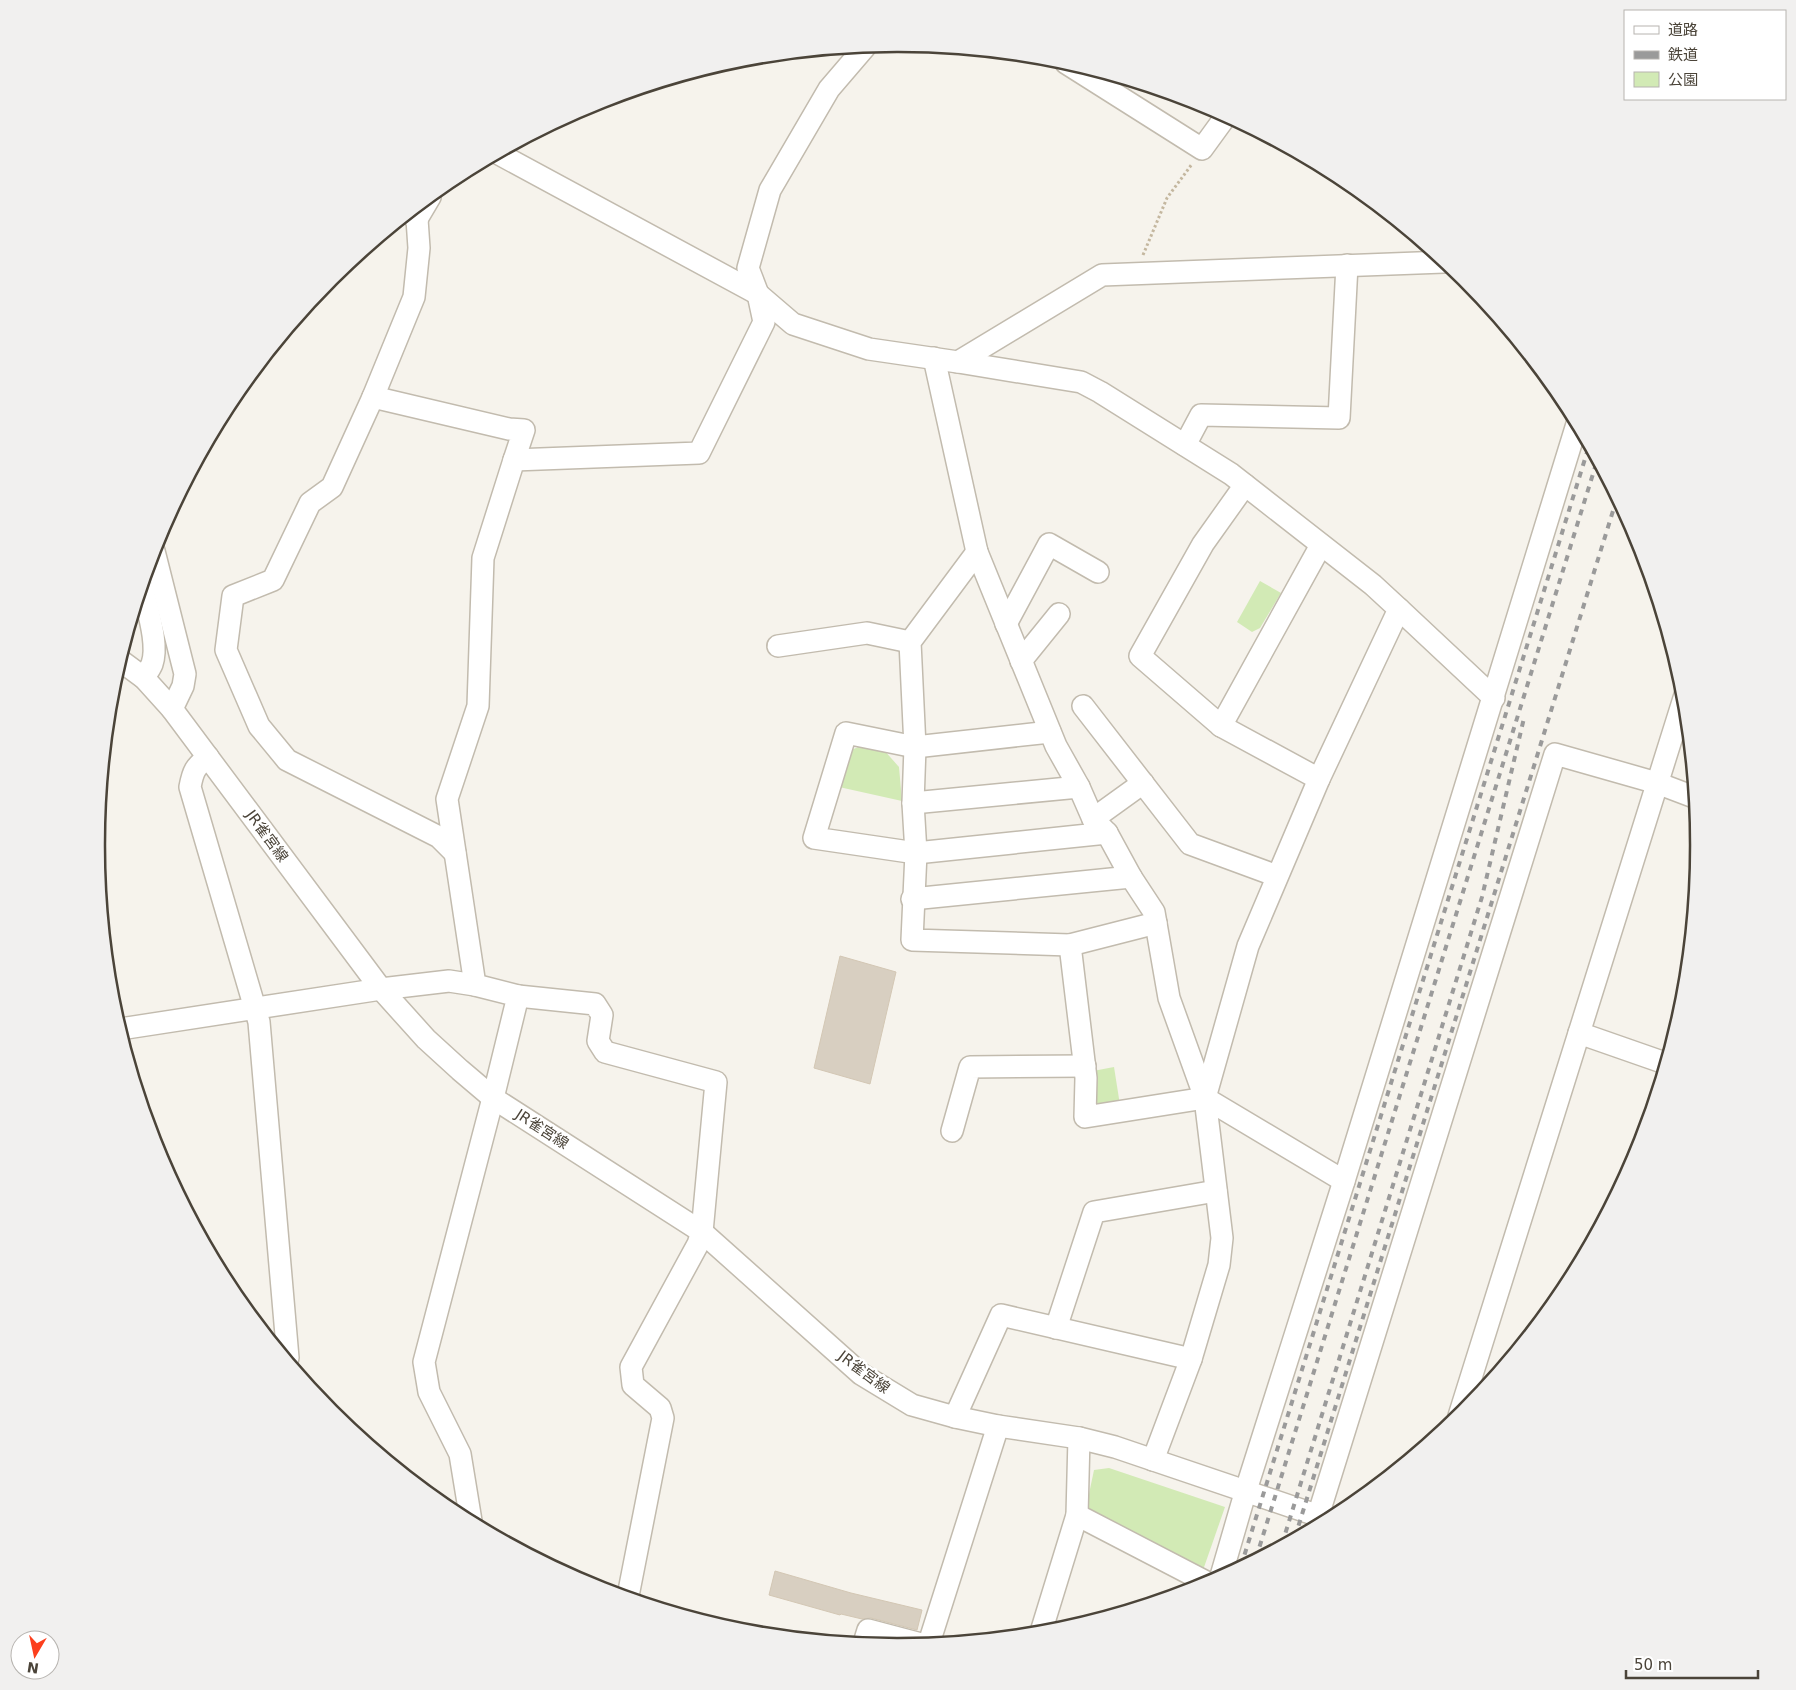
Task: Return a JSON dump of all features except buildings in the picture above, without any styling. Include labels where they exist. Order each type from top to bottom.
[{"type":"street","points":[[514,460],[699,453],[764,322],[758,294],[748,268],[770,190],[829,89],[859,53]]},
{"type":"street","points":[[1087,76],[1202,149],[1222,122]]},
{"type":"street","points":[[505,157],[758,294],[793,324],[869,349],[1081,382],[1100,392],[1231,474],[1374,585],[1494,698]]},
{"type":"street","points":[[413,218],[419,248],[414,297],[373,397],[332,487],[310,503],[273,580],[233,596],[226,650],[259,726],[287,760],[439,837],[455,853]]},
{"type":"street","points":[[1389,264],[1424,252]]},
{"type":"street","points":[[958,362],[1102,275],[1435,262]]},
{"type":"street","points":[[1389,264],[1409,272],[1430,274],[1445,272]]},
{"type":"street","points":[[1185,445],[1201,415],[1339,418],[1347,265]]},
{"type":"street","points":[[934,358],[976,552],[1056,746],[1100,826],[1154,912],[1169,998],[1204,1098],[1222,1238],[1219,1265],[1191,1359],[1153,1460]]},
{"type":"street","points":[[373,397],[509,429],[524,430],[483,558],[478,706],[448,799],[475,985]]},
{"type":"street","points":[[1224,1567],[1246,1490],[1494,698],[1574,433]]},
{"type":"street","points":[[1245,485],[1203,544],[1140,656],[1221,726],[1319,780]]},
{"type":"street","points":[[1006,624],[1049,544],[1098,572]]},
{"type":"street","points":[[1221,726],[1321,545]]},
{"type":"street","points":[[976,552],[910,642],[915,747],[913,803],[916,853],[912,899],[912,940],[1070,945],[1156,923]]},
{"type":"street","points":[[157,565],[184,674],[183,686],[172,708]]},
{"type":"street","points":[[144,678],[152,663],[154,645],[145,600]]},
{"type":"street","points":[[1204,1098],[1248,946],[1319,780],[1399,609]]},
{"type":"street","points":[[1021,661],[1059,614]]},
{"type":"street","points":[[778,646],[867,633],[910,642]]},
{"type":"street","name":"JR雀宮線","points":[[127,665],[144,678],[172,708],[381,989],[426,1039],[493,1098],[702,1232],[861,1374],[912,1405],[998,1426],[1079,1438],[1246,1490],[1319,1516]]},
{"type":"street","points":[[1083,706],[1190,844],[1278,876]]},
{"type":"street","points":[[1465,1398],[1679,712]]},
{"type":"street","points":[[1050,732],[915,747],[846,734],[814,838],[916,853],[1100,826],[1143,783]]},
{"type":"street","points":[[1324,1512],[1556,754],[1689,795]]},
{"type":"street","points":[[208,757],[196,766],[190,787],[259,1022],[287,1350]]},
{"type":"street","points":[[913,803],[1079,787]]},
{"type":"street","points":[[912,899],[1131,877]]},
{"type":"street","points":[[1070,945],[1085,1066],[1085,1117],[1204,1098],[1344,1181]]},
{"type":"street","points":[[128,1028],[381,989],[449,981],[475,985],[518,996],[595,1004],[602,1015],[598,1041],[605,1052],[716,1082],[702,1232],[698,1244],[630,1367],[633,1385],[660,1408],[663,1418],[629,1590]]},
{"type":"street","points":[[469,1511],[460,1454],[429,1392],[424,1362],[518,996]]},
{"type":"street","points":[[1579,1033],[1660,1061]]},
{"type":"street","points":[[952,1131],[970,1067],[1085,1066]]},
{"type":"street","points":[[1056,1328],[1094,1212],[1216,1191]]},
{"type":"street","points":[[955,1417],[1001,1315],[1191,1359]]},
{"type":"street","points":[[931,1637],[998,1426]]},
{"type":"street","points":[[1044,1624],[1077,1515],[1079,1438]]},
{"type":"street","points":[[1077,1515],[1197,1578]]},
{"type":"street","points":[[866,1637],[868,1630],[898,1638]]},
{"type":"path","points":[[1135,274],[1167,198],[1202,149]]},
{"type":"green space","points":[[1260,581],[1281,593],[1260,628],[1252,632],[1237,622]]},
{"type":"green space","points":[[863,745],[883,749],[899,767],[902,801],[839,787],[849,751]]},
{"type":"green space","points":[[1114,1067],[1120,1105],[1101,1107],[1091,1097],[1093,1071]]},
{"type":"green space","points":[[1109,1468],[1225,1507],[1202,1573],[1085,1513],[1094,1470]]},
{"type":"railway","points":[[1243,1558],[1587,454]]},
{"type":"railway","points":[[1258,1551],[1595,468]]},
{"type":"railway","points":[[1298,1529],[1614,506]]},
{"type":"railway","points":[[1284,1536],[1482,897],[1524,718]]}]
